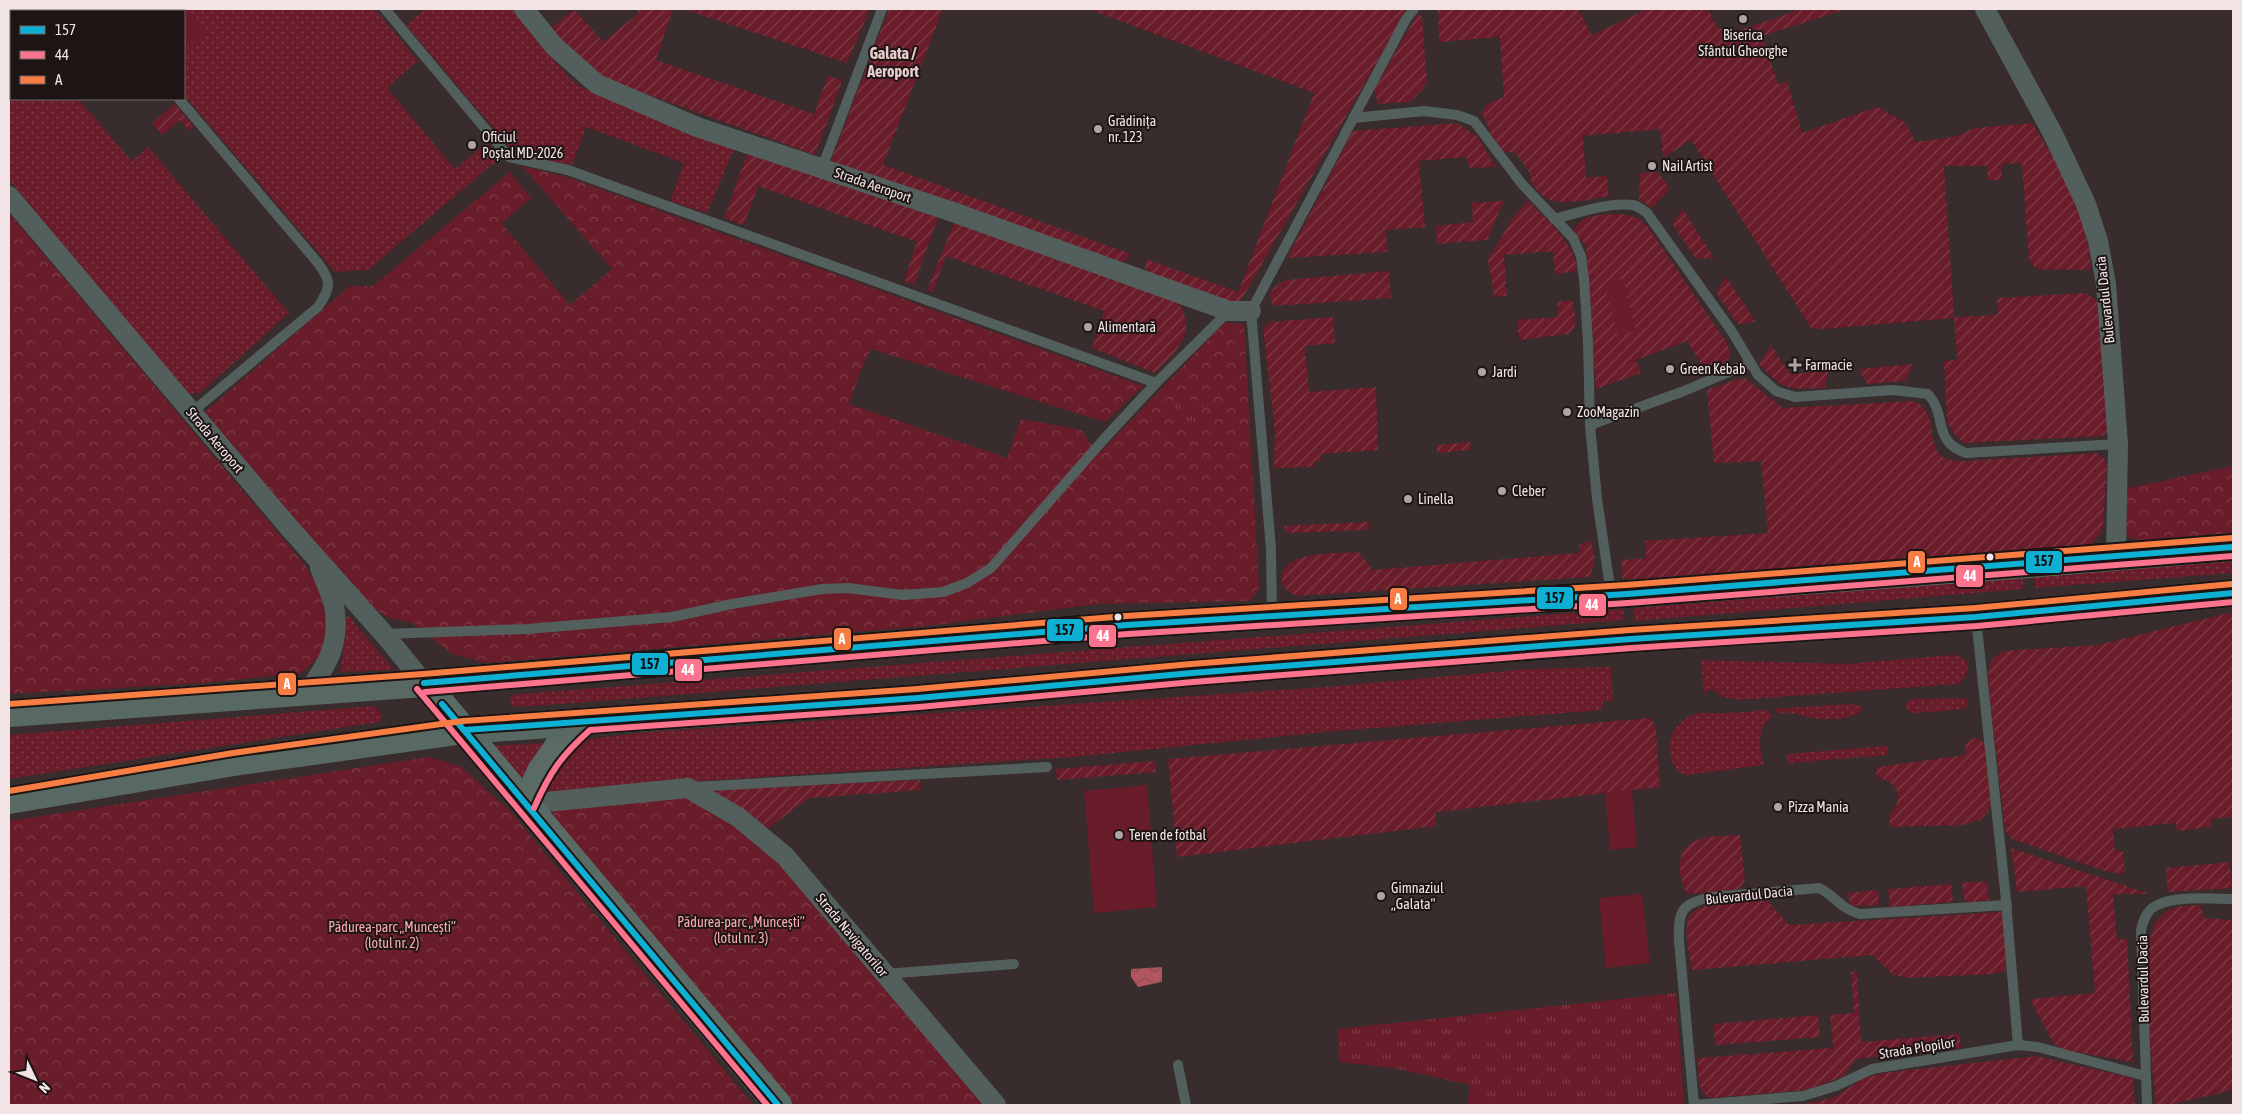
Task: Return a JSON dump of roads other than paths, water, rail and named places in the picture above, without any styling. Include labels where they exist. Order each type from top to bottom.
[{"type":"main road","points":[[9,713],[424,682],[1117,626],[1611,595],[2233,547]]},
{"type":"main road","points":[[9,800],[234,762],[464,730],[918,698],[1192,673],[1631,639],[1976,617],[2233,593]]},
{"type":"street","name":"Strada Aeroport","points":[[524,9],[554,46],[597,84],[697,127],[950,211],[1229,311],[1251,311]]},
{"type":"street","name":"Bulevardul Dacia","points":[[1985,9],[2052,132],[2086,204],[2098,241],[2106,284],[2118,444],[2116,557]]},
{"type":"street","name":"Strada Aeroport","points":[[9,196],[424,682]]},
{"type":"street","points":[[309,690],[327,664],[335,638],[336,611],[316,557]]},
{"type":"street","points":[[424,682],[778,1105]]},
{"type":"street","points":[[526,804],[547,763],[558,747],[586,720]]},
{"type":"street","points":[[526,804],[688,788]]},
{"type":"street","name":"Strada Navigatorilor","points":[[688,788],[738,818],[785,856],[996,1105]]},
{"type":"lane","points":[[385,9],[509,157],[568,170],[1156,383]]},
{"type":"lane","points":[[822,168],[882,9]]},
{"type":"lane","points":[[1272,616],[1271,549],[1251,311],[1406,18],[1414,9]]},
{"type":"lane","points":[[180,100],[318,263],[328,276],[329,286],[318,307],[192,412]]},
{"type":"lane","points":[[1353,118],[1424,111],[1466,117],[1474,121],[1509,169],[1573,238],[1581,256],[1588,343],[1590,425],[1597,499],[1611,595]]},
{"type":"lane","points":[[1554,219],[1618,205],[1635,205],[1647,213],[1731,330],[1750,363],[1766,384],[1785,395],[1795,397],[1893,390],[1928,394],[1934,401],[1945,439],[1954,448],[1966,453],[2118,444]]},
{"type":"lane","points":[[384,634],[527,629],[672,617],[732,604],[822,589],[848,588],[903,595],[943,592],[967,583],[991,568],[1156,383],[1229,311]]},
{"type":"lane","points":[[1590,425],[1684,391],[1750,363]]},
{"type":"lane","points":[[1976,617],[2007,905],[2018,1045]]},
{"type":"lane","points":[[688,788],[1046,767]]},
{"type":"lane","name":"Bulevardul Dacia","points":[[1694,1105],[1679,941],[1678,919],[1683,908],[1695,901],[1711,897],[1819,888],[1826,891],[1846,910],[1860,914],[2007,905]]},
{"type":"lane","name":"Bulevardul Dacia","points":[[2147,1105],[2144,1076],[2141,930],[2145,916],[2160,903],[2178,900],[2233,899]]},
{"type":"lane","points":[[885,974],[1014,964]]},
{"type":"lane","name":"Strada Plopilor","points":[[1694,1105],[1803,1096],[1836,1086],[1872,1069],[2018,1045],[2038,1047],[2144,1076]]},
{"type":"lane","points":[[1178,1065],[1186,1105]]},
{"type":"water","points":[[1162,967],[1162,982],[1138,987],[1131,977],[1131,969]]},
{"type":"place","name":"Biserica Sfântul Gheorghe","points":[[1743,19]]},
{"type":"place","name":"Grădinița nr. 123","points":[[1098,129]]},
{"type":"place","name":"Oficiul Poștal MD-2026","points":[[472,145]]},
{"type":"place","name":"Nail Artist","points":[[1652,166]]},
{"type":"place","name":"Alimentară","points":[[1088,327]]},
{"type":"place","name":"Farmacie","points":[[1795,365]]},
{"type":"place","name":"Green Kebab","points":[[1670,369]]},
{"type":"place","name":"Jardi","points":[[1482,372]]},
{"type":"place","name":"ZooMagazin","points":[[1567,412]]},
{"type":"place","name":"Cleber","points":[[1502,491]]},
{"type":"place","name":"Linella","points":[[1408,499]]},
{"type":"place","name":"Pizza Mania","points":[[1778,807]]},
{"type":"place","name":"Teren de fotbal","points":[[1119,835]]},
{"type":"place","name":"Gimnaziul „Galata“","points":[[1381,896]]},
{"type":"district","name":"Galata / Aeroport","points":[[893,62]]},
{"type":"park label","name":"Pădurea-parc „Muncești” (lotul nr. 3)","points":[[741,930]]},
{"type":"park label","name":"Pădurea-parc „Muncești” (lotul nr. 2)","points":[[392,936]]}]
